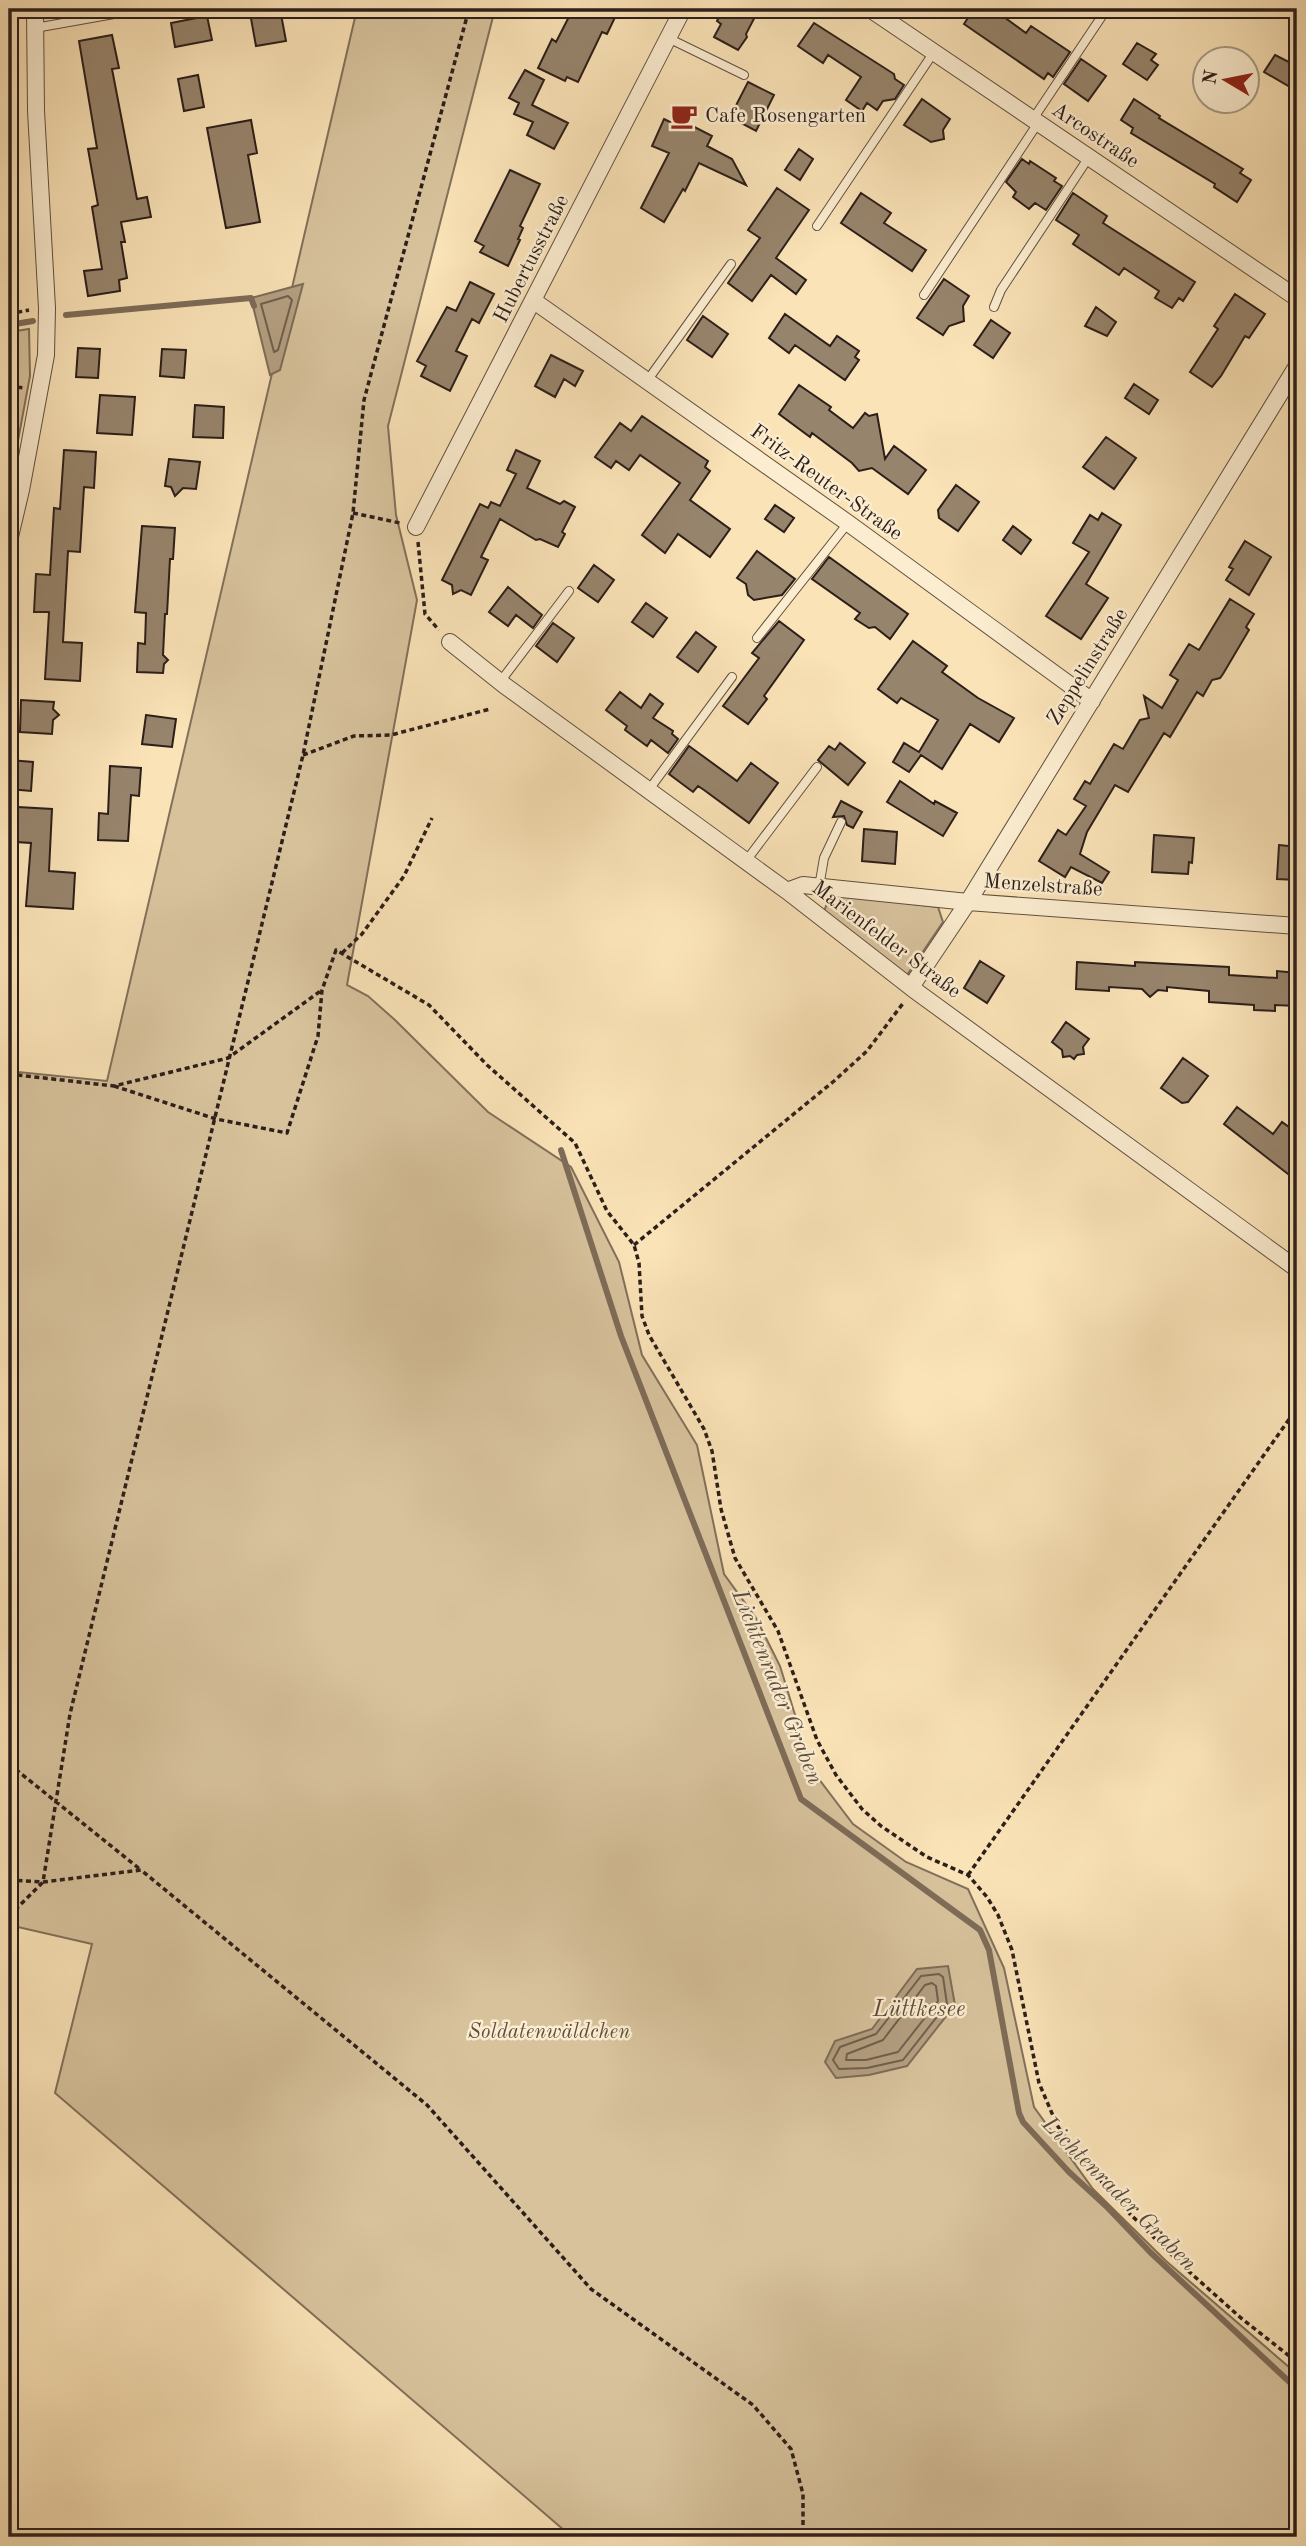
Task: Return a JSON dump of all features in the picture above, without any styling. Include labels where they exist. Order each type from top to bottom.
[{"type":"street","points":[[9,541],[46,355],[47,308],[37,138],[35,9]]},
{"type":"street","name":"Hubertusstraße","points":[[416,527],[683,9]]},
{"type":"street","name":"Arcostraße","points":[[870,9],[1297,298]]},
{"type":"street","name":"Fritz-Reuter-Straße","points":[[534,301],[848,523],[1092,701]]},
{"type":"street","name":"Zeppelinstraße","points":[[912,988],[968,902],[1297,366]]},
{"type":"street","name":"Marienfelder Straße","points":[[450,642],[500,682],[787,891],[912,988],[1297,1269]]},
{"type":"street","name":"Menzelstraße","points":[[787,891],[803,885],[968,902],[1297,926]]},
{"type":"lane","points":[[35,28],[142,9]]},
{"type":"lane","points":[[924,295],[1106,10]]},
{"type":"lane","points":[[668,38],[744,75]]},
{"type":"lane","points":[[817,226],[934,52]]},
{"type":"lane","points":[[994,307],[1001,290],[1088,157]]},
{"type":"lane","points":[[647,381],[731,264]]},
{"type":"lane","points":[[757,638],[848,523]]},
{"type":"lane","points":[[500,682],[569,591]]},
{"type":"lane","points":[[648,790],[732,677]]},
{"type":"lane","points":[[746,861],[817,767]]},
{"type":"lane","points":[[819,887],[824,859],[841,822]]},
{"type":"path","points":[[9,1916],[43,1882],[70,1714],[303,755],[353,513],[364,400],[469,9]]},
{"type":"path","points":[[9,314],[29,310]]},
{"type":"path","points":[[353,513],[416,527],[425,614],[450,642]]},
{"type":"path","points":[[303,755],[354,736],[391,735],[490,709]]},
{"type":"path","points":[[342,953],[362,934],[404,876],[432,818]]},
{"type":"path","points":[[9,1074],[114,1086],[216,1119],[287,1133],[318,1036],[322,990],[336,950],[429,1005],[487,1065],[568,1134],[580,1150],[607,1211],[634,1245],[639,1263],[642,1316],[649,1335],[704,1429],[712,1451],[721,1510],[735,1558],[743,1576],[778,1631],[825,1757],[847,1791],[881,1826],[927,1857],[968,1875],[987,1897],[1012,1950],[1039,2083],[1057,2125],[1072,2148],[1129,2213],[1176,2259],[1241,2318],[1297,2362]]},
{"type":"path","points":[[634,1245],[858,1059],[884,1030],[912,988]]},
{"type":"path","points":[[114,1086],[228,1058],[322,990]]},
{"type":"path","points":[[968,1875],[1297,1408]]},
{"type":"path","points":[[9,1764],[427,2105],[591,2289],[753,2404],[791,2449],[803,2494],[803,2537]]},
{"type":"path","points":[[9,1880],[43,1882],[141,1870]]},
{"type":"green space","name":"Soldatenwäldchen","points":[[357,9],[495,9],[388,426],[396,515],[417,600],[347,985],[368,996],[395,1020],[488,1112],[571,1167],[619,1262],[642,1355],[697,1445],[724,1574],[756,1618],[780,1666],[812,1770],[853,1824],[906,1862],[968,1889],[1004,1968],[1034,2107],[1093,2189],[1166,2261],[1297,2374],[1297,2537],[572,2537],[55,2093],[92,1944],[9,1925],[9,1071],[107,1081]]},
{"type":"green space","points":[[29,329],[30,376],[9,489],[9,332]]},
{"type":"green space","points":[[830,894],[938,907],[943,922],[907,975],[824,912]]},
{"type":"water","points":[[303,284],[280,370],[270,375],[251,298]]},
{"type":"water","name":"Lüttkesee","points":[[948,1966],[955,2005],[907,2066],[869,2075],[836,2078],[825,2062],[835,2041],[872,2029],[917,1969]]},
{"type":"building","points":[[280,9],[286,41],[256,46],[250,13]]},
{"type":"building","points":[[573,9],[619,9],[607,34],[602,32],[578,82],[567,77],[565,81],[538,68],[552,39],[556,42]]},
{"type":"building","points":[[723,9],[759,9],[738,50],[714,37],[721,24],[717,21]]},
{"type":"building","points":[[974,9],[993,9],[1026,33],[1031,26],[1070,52],[1053,77],[1048,73],[1044,79],[964,24]]},
{"type":"building","points":[[207,16],[212,40],[175,47],[171,23]]},
{"type":"building","points":[[814,23],[894,74],[895,79],[904,85],[895,99],[883,101],[877,110],[867,103],[862,111],[846,100],[861,77],[828,55],[823,63],[798,46]]},
{"type":"building","points":[[112,35],[119,68],[112,69],[137,199],[147,197],[151,217],[121,222],[125,242],[121,242],[127,278],[119,280],[120,291],[88,296],[84,271],[102,269],[92,207],[98,205],[88,149],[97,148],[79,41]]},
{"type":"building","points":[[1137,43],[1156,54],[1151,60],[1158,65],[1147,80],[1123,64]]},
{"type":"building","points":[[1275,55],[1297,66],[1297,91],[1264,72]]},
{"type":"building","points":[[1081,59],[1106,76],[1088,101],[1064,84]]},
{"type":"building","points":[[525,70],[544,80],[532,105],[568,123],[554,149],[527,135],[533,122],[514,114],[519,103],[509,98]]},
{"type":"building","points":[[198,75],[204,107],[184,111],[178,79]]},
{"type":"building","points":[[748,82],[774,95],[756,131],[730,117]]},
{"type":"building","points":[[922,99],[950,119],[943,130],[944,139],[931,142],[904,125]]},
{"type":"building","points":[[1134,99],[1160,116],[1159,118],[1243,169],[1240,173],[1251,180],[1237,202],[1214,187],[1215,184],[1131,133],[1133,128],[1121,120]]},
{"type":"building","points":[[664,119],[680,127],[683,121],[712,136],[707,146],[732,159],[746,185],[699,163],[685,191],[683,189],[664,222],[641,208],[669,153],[652,146]]},
{"type":"building","points":[[251,120],[257,153],[248,155],[260,222],[226,228],[207,128]]},
{"type":"building","points":[[799,149],[813,159],[800,180],[785,170]]},
{"type":"building","points":[[1022,159],[1029,164],[1030,161],[1056,178],[1054,181],[1062,186],[1046,210],[1035,203],[1029,209],[1013,197],[1016,192],[1006,182]]},
{"type":"building","points":[[510,170],[540,184],[520,226],[523,228],[518,239],[520,240],[508,266],[480,252],[484,246],[475,241]]},
{"type":"building","points":[[777,188],[809,210],[776,258],[806,280],[796,294],[771,275],[752,301],[728,283],[760,238],[748,230]]},
{"type":"building","points":[[861,193],[891,213],[884,223],[926,250],[912,271],[841,223]]},
{"type":"building","points":[[1073,193],[1107,216],[1103,223],[1195,282],[1183,301],[1179,298],[1172,308],[1155,298],[1159,291],[1124,268],[1119,275],[1073,244],[1079,235],[1056,220]]},
{"type":"building","points":[[944,279],[969,296],[963,306],[964,321],[949,326],[943,335],[917,318]]},
{"type":"building","points":[[470,282],[494,294],[479,323],[472,319],[456,351],[467,356],[450,391],[421,376],[426,366],[417,361],[447,307],[456,311]]},
{"type":"building","points":[[1235,294],[1265,314],[1249,338],[1245,336],[1212,387],[1190,372],[1218,329],[1214,326]]},
{"type":"building","points":[[1096,307],[1116,322],[1107,336],[1085,326]]},
{"type":"building","points":[[785,314],[830,346],[837,336],[859,351],[855,357],[859,360],[845,380],[795,345],[789,353],[769,338]]},
{"type":"building","points":[[703,316],[728,334],[712,357],[687,340]]},
{"type":"building","points":[[991,320],[1010,333],[993,358],[974,345]]},
{"type":"building","points":[[78,348],[100,349],[98,378],[76,377]]},
{"type":"building","points":[[162,349],[186,350],[184,378],[160,376]]},
{"type":"building","points":[[551,355],[583,371],[575,386],[564,379],[555,397],[535,386]]},
{"type":"building","points":[[1134,384],[1158,400],[1149,414],[1125,398]]},
{"type":"building","points":[[799,385],[831,407],[829,410],[853,428],[865,413],[869,416],[877,414],[885,459],[894,446],[926,470],[908,494],[872,468],[859,471],[812,433],[810,437],[779,414]]},
{"type":"building","points":[[100,395],[135,397],[132,435],[97,433]]},
{"type":"building","points":[[195,405],[224,407],[223,438],[193,437]]},
{"type":"building","points":[[642,416],[708,461],[705,467],[710,471],[690,500],[730,529],[710,557],[678,534],[665,553],[642,535],[680,483],[640,455],[629,470],[616,461],[611,468],[595,457],[620,423],[631,431]]},
{"type":"building","points":[[1106,437],[1136,458],[1114,489],[1083,467]]},
{"type":"building","points":[[64,450],[96,452],[94,488],[84,487],[80,552],[68,551],[63,642],[82,643],[80,681],[45,679],[49,612],[34,612],[36,574],[50,575],[54,508],[60,509]]},
{"type":"building","points":[[516,450],[540,461],[527,488],[560,504],[564,501],[575,507],[562,532],[565,534],[558,547],[540,539],[536,540],[500,519],[481,557],[488,560],[471,595],[461,590],[453,594],[452,585],[442,580],[480,504],[488,508],[491,502],[500,506],[516,474],[507,470]]},
{"type":"building","points":[[169,459],[200,462],[196,489],[183,488],[175,496],[171,487],[165,486]]},
{"type":"building","points":[[956,485],[979,502],[958,531],[939,518],[938,510]]},
{"type":"building","points":[[775,505],[794,518],[784,532],[765,519]]},
{"type":"building","points":[[1102,513],[1121,525],[1086,584],[1108,598],[1081,639],[1046,616],[1089,552],[1073,543],[1090,515],[1098,520]]},
{"type":"building","points":[[142,526],[175,528],[165,614],[163,655],[168,660],[164,664],[163,673],[137,672],[138,643],[145,644],[146,613],[135,612]]},
{"type":"building","points":[[1013,526],[1031,540],[1021,554],[1003,540]]},
{"type":"building","points":[[1245,541],[1271,557],[1249,595],[1226,580],[1233,569],[1229,567]]},
{"type":"building","points":[[757,551],[795,579],[782,595],[754,600],[748,595],[746,584],[737,578]]},
{"type":"building","points":[[829,557],[908,614],[890,639],[875,627],[869,628],[855,619],[860,613],[812,579]]},
{"type":"building","points":[[594,565],[614,580],[598,602],[578,588]]},
{"type":"building","points":[[508,587],[542,615],[533,628],[516,615],[508,626],[489,612]]},
{"type":"building","points":[[1230,599],[1254,614],[1246,627],[1249,630],[1223,674],[1212,680],[1203,696],[1197,692],[1170,737],[1164,733],[1128,792],[1115,785],[1087,832],[1080,854],[1109,872],[1102,883],[1071,867],[1065,877],[1039,861],[1058,830],[1066,835],[1086,806],[1074,799],[1085,781],[1090,784],[1114,744],[1123,749],[1140,720],[1149,718],[1144,696],[1162,708],[1178,680],[1170,675],[1189,644],[1199,650]]},
{"type":"building","points":[[646,603],[667,618],[653,637],[632,622]]},
{"type":"building","points":[[779,621],[804,640],[764,696],[767,699],[748,724],[723,706],[759,658],[752,653]]},
{"type":"building","points":[[553,623],[574,638],[557,662],[536,646]]},
{"type":"building","points":[[696,632],[716,647],[698,672],[677,657]]},
{"type":"building","points":[[913,641],[947,666],[942,672],[978,698],[1014,718],[999,742],[970,724],[942,769],[921,755],[909,772],[893,762],[904,743],[919,752],[938,720],[901,698],[897,703],[878,689]]},
{"type":"building","points":[[620,692],[641,708],[650,694],[663,704],[653,718],[673,731],[672,734],[678,739],[668,753],[651,740],[647,746],[625,730],[627,726],[606,710]]},
{"type":"building","points":[[21,700],[54,702],[53,709],[59,715],[53,720],[52,734],[20,732]]},
{"type":"building","points":[[146,715],[176,719],[172,747],[142,744]]},
{"type":"building","points":[[840,743],[865,763],[848,785],[818,760],[829,746],[835,750]]},
{"type":"building","points":[[689,746],[737,781],[751,763],[778,783],[749,823],[698,786],[693,792],[669,774]]},
{"type":"building","points":[[9,760],[33,762],[31,791],[9,789]]},
{"type":"building","points":[[110,766],[141,768],[139,796],[131,795],[128,841],[98,840],[99,813],[108,814]]},
{"type":"building","points":[[900,781],[934,804],[935,801],[957,813],[943,836],[887,802]]},
{"type":"building","points":[[841,801],[862,812],[853,828],[847,825],[844,816],[833,817]]},
{"type":"building","points":[[18,807],[52,809],[49,871],[75,873],[73,909],[26,906],[31,843],[16,842]]},
{"type":"building","points":[[864,829],[897,832],[895,864],[862,861]]},
{"type":"building","points":[[1154,835],[1194,838],[1192,863],[1189,862],[1188,874],[1152,872]]},
{"type":"building","points":[[1279,845],[1297,847],[1297,880],[1277,879]]},
{"type":"building","points":[[980,961],[1004,976],[987,1003],[964,988]]},
{"type":"building","points":[[1077,962],[1229,967],[1229,975],[1277,978],[1277,971],[1297,973],[1297,1002],[1296,1006],[1275,1005],[1275,1011],[1254,1010],[1254,1005],[1209,1002],[1209,991],[1167,987],[1167,991],[1158,990],[1150,997],[1142,989],[1076,989]]},
{"type":"building","points":[[1066,1022],[1089,1039],[1083,1047],[1084,1054],[1077,1055],[1074,1059],[1070,1056],[1063,1057],[1062,1050],[1052,1042]]},
{"type":"building","points":[[1183,1058],[1208,1076],[1188,1102],[1182,1103],[1161,1088]]},
{"type":"building","points":[[1237,1107],[1273,1134],[1282,1122],[1297,1133],[1297,1181],[1224,1124]]},
{"type":"waterway","points":[[66,315],[251,298],[254,306]]},
{"type":"waterway","points":[[9,325],[33,321]]},
{"type":"waterway","name":"Lichtenrader Graben","points":[[561,1150],[621,1336],[801,1799],[980,1930],[989,1950],[1019,2113],[1023,2122],[1150,2252],[1297,2389]]},
{"type":"place","name":"Cafe Rosengarten","points":[[684,116]]}]
